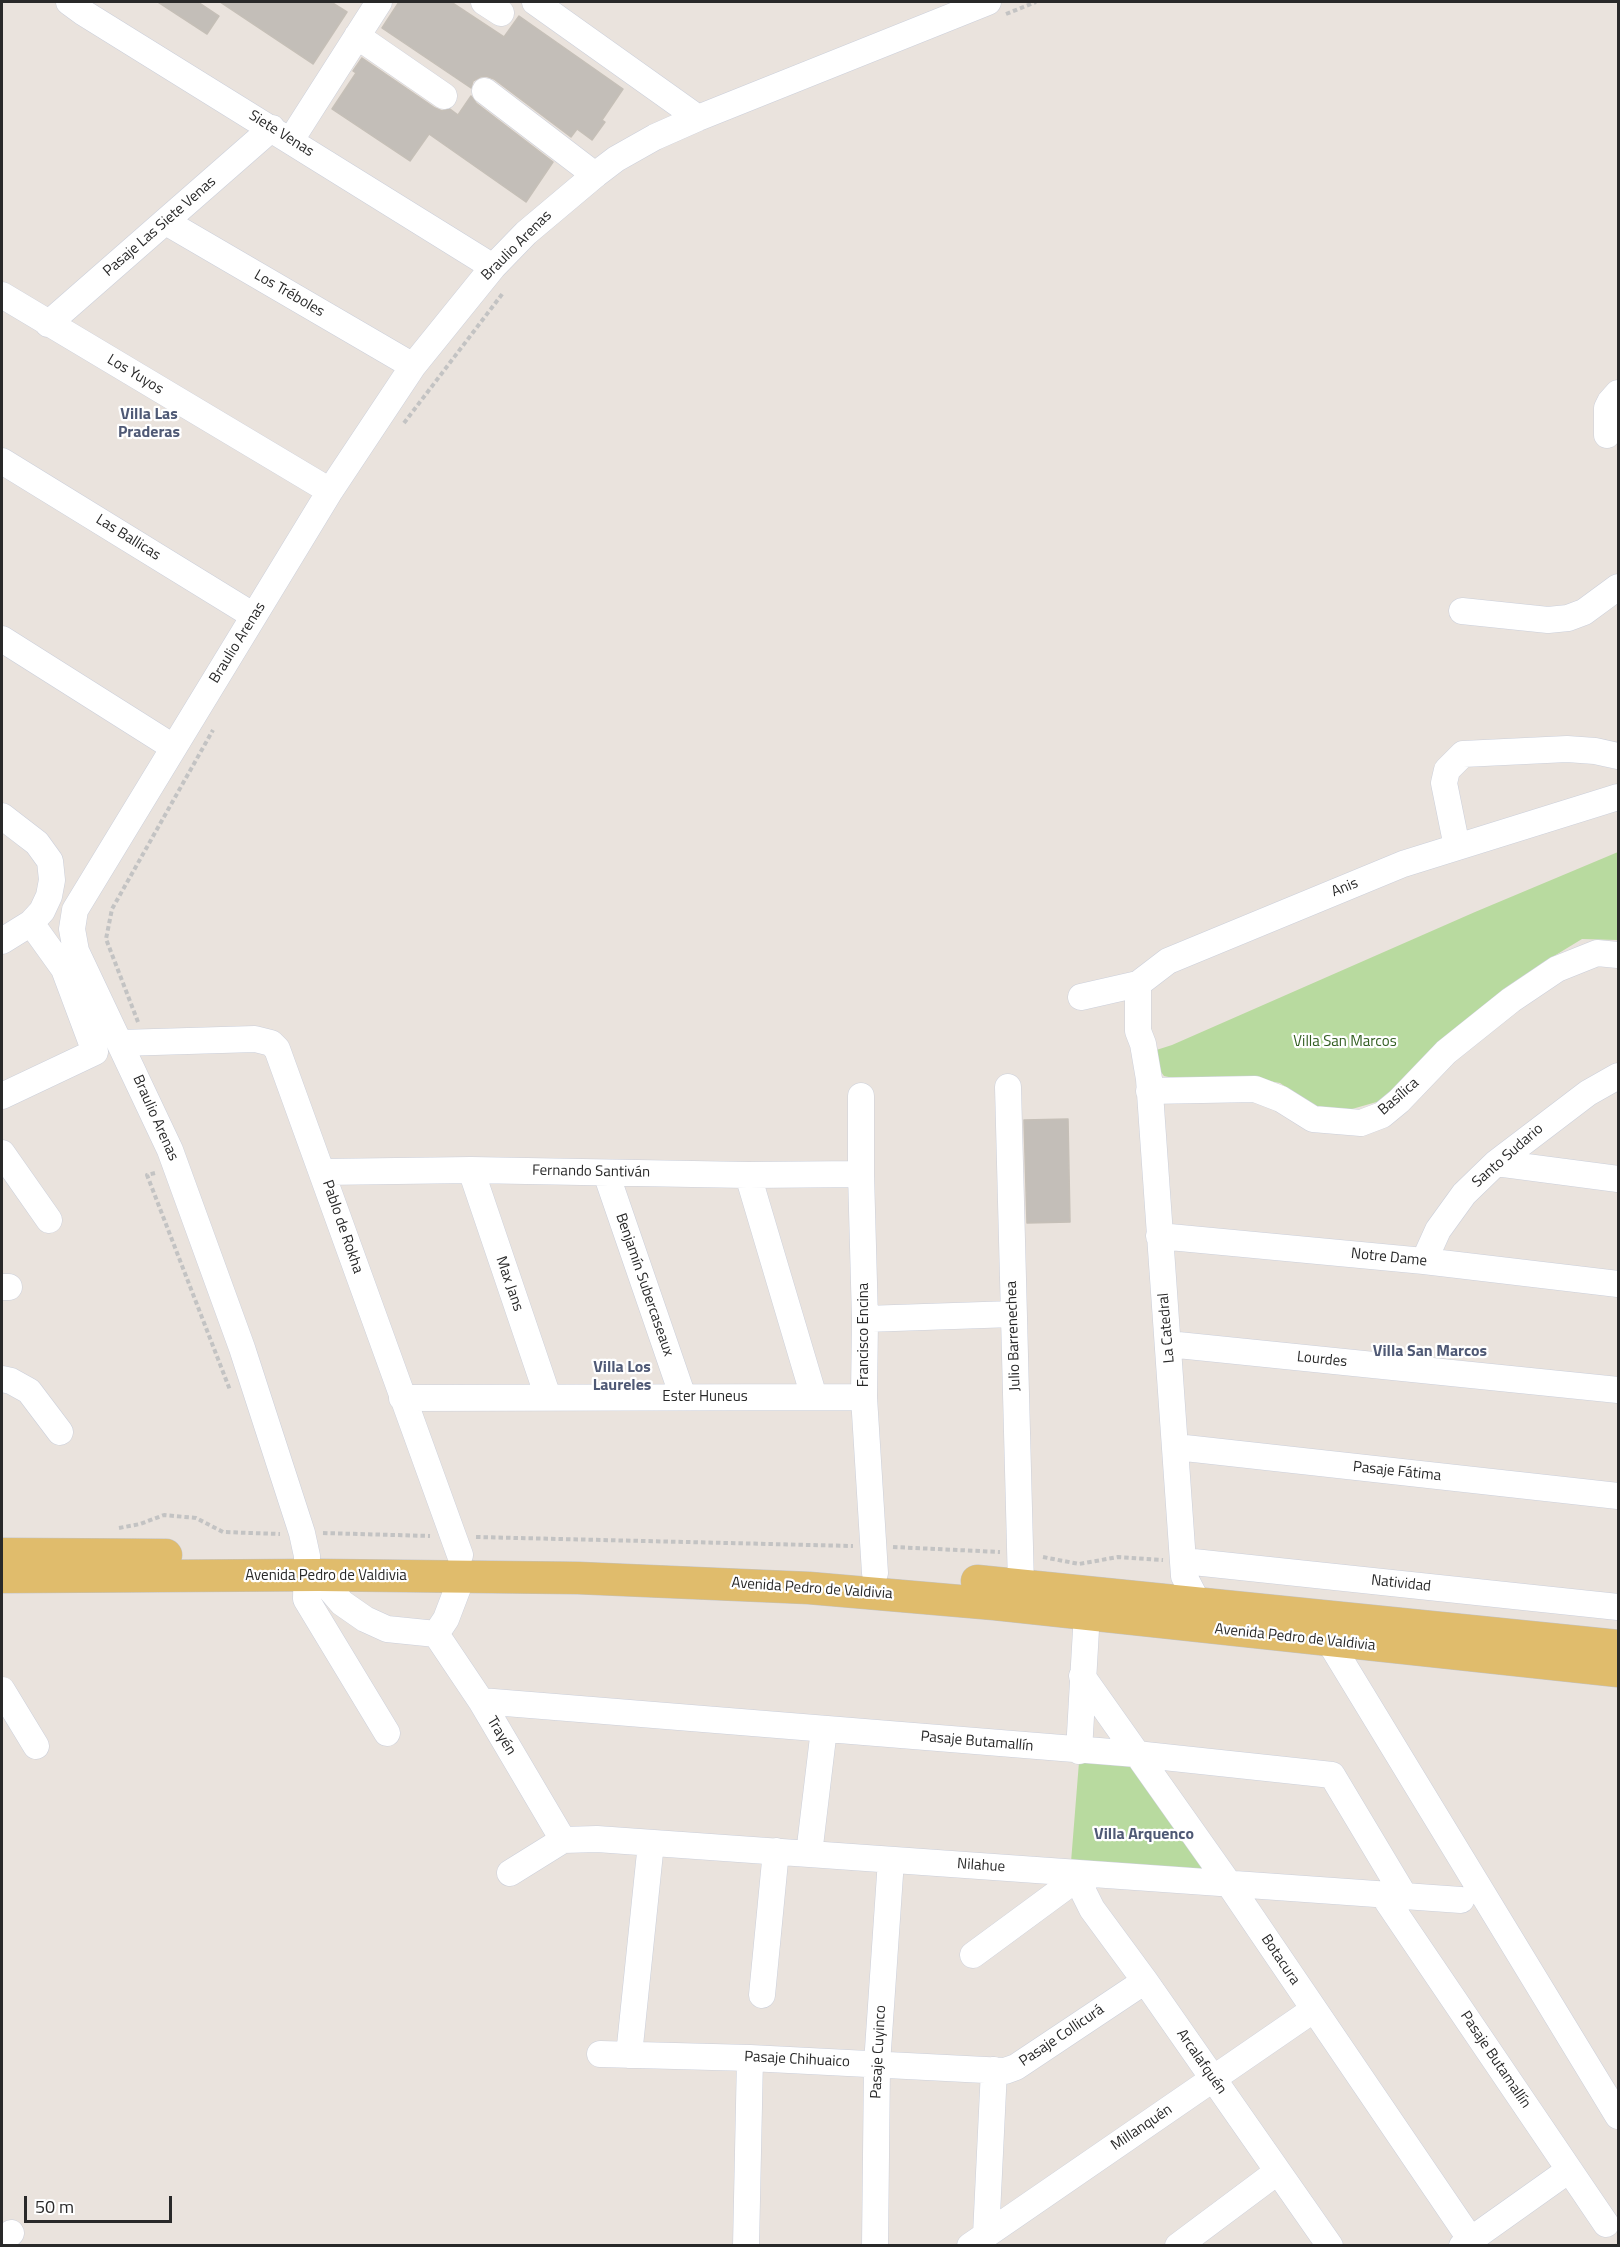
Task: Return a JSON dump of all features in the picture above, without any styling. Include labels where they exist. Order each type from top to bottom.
[{"type":"main road","name":"Avenida Pedro de Valdivia","points":[[2,1554],[308,1560]]},
{"type":"main road","name":"Avenida Pedro de Valdivia","points":[[458,1556],[589,1578],[809,1587],[982,1603],[1087,1605],[1167,1602],[1618,1647]]},
{"type":"main road","name":"Avenida Pedro de Valdivia","points":[[2,1577],[308,1560],[458,1556],[875,1560],[1021,1585],[1087,1605],[1329,1641],[1618,1671]]},
{"type":"street","name":"Pasaje Las Siete Venas","points":[[48,324],[166,222],[281,134],[357,36],[379,2]]},
{"type":"street","points":[[534,2],[698,118]]},
{"type":"street","name":"Siete Venas","points":[[82,5],[501,276]]},
{"type":"street","name":"Braulio Arenas","points":[[308,1560],[243,1348],[177,1167],[76,951],[72,919],[78,901],[330,491],[413,366],[501,276],[526,233],[595,174],[646,142],[698,118],[996,8]]},
{"type":"street","points":[[357,36],[444,96]]},
{"type":"street","points":[[485,91],[595,174]]},
{"type":"street","name":"Los Tréboles","points":[[166,222],[413,366]]},
{"type":"street","name":"Los Yuyos","points":[[2,295],[330,491]]},
{"type":"street","points":[[1607,435],[1607,408],[1618,393]]},
{"type":"street","name":"Las Ballicas","points":[[2,461],[254,616]]},
{"type":"street","points":[[1462,611],[1548,620],[1568,618],[1584,612],[1618,587]]},
{"type":"street","points":[[2,639],[173,747]]},
{"type":"street","points":[[1457,847],[1444,783],[1447,770],[1463,754],[1566,749],[1595,751],[1618,756]]},
{"type":"street","name":"Anis","points":[[1081,997],[1138,984],[1168,961],[1403,864],[1618,796]]},
{"type":"street","points":[[2,816],[37,843],[50,861],[52,880],[49,896],[42,911],[31,923],[2,939]]},
{"type":"street","points":[[2,1096],[95,1052],[64,969],[31,923]]},
{"type":"street","name":"Basílica","points":[[1149,1085],[1255,1089],[1281,1099],[1313,1119],[1361,1123],[1382,1115],[1399,1101],[1446,1052],[1511,1000],[1557,969],[1597,953],[1618,955]]},
{"type":"street","name":"La Catedral","points":[[1138,984],[1138,1031],[1143,1044],[1149,1085],[1184,1568],[1199,1605]]},
{"type":"street","name":"Pablo de Rokha","points":[[121,1044],[255,1038],[271,1043],[277,1049],[458,1556]]},
{"type":"street","name":"Santo Sudario","points":[[1424,1261],[1438,1230],[1464,1194],[1496,1163],[1588,1093],[1618,1076]]},
{"type":"street","name":"Julio Barrenechea","points":[[1008,1087],[1021,1585]]},
{"type":"street","name":"Francisco Encina","points":[[861,1096],[864,1397],[875,1560]]},
{"type":"street","points":[[2,1153],[49,1220]]},
{"type":"street","points":[[1496,1163],[1618,1179]]},
{"type":"street","name":"Fernando Santiván","points":[[322,1172],[471,1170],[748,1175],[861,1174]]},
{"type":"street","name":"Max Jans","points":[[471,1170],[548,1397]]},
{"type":"street","name":"Benjamín Subercaseaux","points":[[606,1173],[683,1397]]},
{"type":"street","points":[[748,1175],[814,1396]]},
{"type":"street","name":"Notre Dame","points":[[1159,1236],[1424,1261],[1618,1284]]},
{"type":"street","points":[[865,1319],[1013,1314]]},
{"type":"street","name":"Lourdes","points":[[1168,1344],[1618,1390]]},
{"type":"street","points":[[2,1379],[11,1381],[29,1391],[60,1432]]},
{"type":"street","name":"Ester Huneus","points":[[402,1398],[864,1397]]},
{"type":"street","name":"Pasaje Fátima","points":[[1176,1447],[1618,1496]]},
{"type":"street","points":[[308,1560],[342,1603],[364,1619],[387,1629],[436,1634],[447,1619],[458,1556]]},
{"type":"street","points":[[308,1560],[306,1599],[387,1733]]},
{"type":"street","points":[[1167,1602],[1184,1568]]},
{"type":"street","name":"Natividad","points":[[1184,1568],[1618,1607]]},
{"type":"street","points":[[1079,1751],[1087,1605]]},
{"type":"street","name":"Trayén","points":[[436,1634],[481,1701],[563,1840]]},
{"type":"street","points":[[1329,1641],[1618,2116]]},
{"type":"street","name":"Botacura","points":[[1082,1676],[1229,1884],[1470,2243]]},
{"type":"street","points":[[2,1690],[36,1746]]},
{"type":"street","name":"Pasaje Butamallín","points":[[481,1701],[1137,1754],[1332,1775],[1394,1896],[1606,2224]]},
{"type":"street","points":[[809,1854],[824,1730]]},
{"type":"street","name":"Nilahue","points":[[563,1840],[597,1839],[1461,1900]]},
{"type":"street","points":[[510,1873],[563,1840]]},
{"type":"street","points":[[629,2055],[651,1843]]},
{"type":"street","points":[[762,1995],[776,1851]]},
{"type":"street","name":"Pasaje Cuyinco","points":[[875,2246],[877,2064],[891,1860]]},
{"type":"street","points":[[974,1955],[1083,1874]]},
{"type":"street","name":"Arcalafquén","points":[[1083,1874],[1083,1891],[1092,1909],[1330,2246]]},
{"type":"street","name":"Pasaje Collicurá","points":[[994,2070],[1005,2071],[1016,2067],[1145,1981]]},
{"type":"street","name":"Millanquén","points":[[978,2240],[1313,2010]]},
{"type":"street","name":"Pasaje Chihuaico","points":[[600,2054],[750,2058],[994,2070]]},
{"type":"street","points":[[747,2246],[750,2058]]},
{"type":"street","points":[[978,2240],[994,2070]]},
{"type":"street","points":[[1470,2243],[1569,2170]]},
{"type":"street","points":[[1178,2246],[1277,2172]]},
{"type":"path","points":[[996,8],[1036,2]]},
{"type":"path","points":[[398,432],[501,276]]},
{"type":"path","points":[[146,1042],[106,939],[112,909],[218,722]]},
{"type":"path","points":[[177,1167],[147,1175],[231,1392]]},
{"type":"path","points":[[111,1529],[140,1524],[164,1515],[196,1518],[223,1532],[273,1534],[308,1560],[458,1556],[875,1560],[1021,1553],[1079,1564],[1118,1557],[1184,1568]]},
{"type":"green space","name":"Villa San Marcos","points":[[1618,852],[1618,940],[1582,939],[1541,964],[1380,1101],[1345,1111],[1317,1108],[1280,1083],[1258,1079],[1178,1079],[1164,1076],[1147,1053],[1172,1045]]},
{"type":"green space","points":[[1079,1762],[1133,1766],[1210,1872],[1071,1862]]},
{"type":"building","points":[[158,2],[198,2],[219,16],[207,34]]},
{"type":"building","points":[[220,2],[331,2],[347,12],[313,64]]},
{"type":"building","points":[[399,2],[451,2],[504,37],[519,16],[623,89],[602,120],[605,122],[592,140],[577,129],[571,137],[494,79],[486,76],[480,77],[473,81],[471,88],[382,28]]},
{"type":"building","points":[[362,58],[442,111],[450,109],[458,115],[471,96],[476,103],[553,162],[526,202],[429,134],[410,161],[332,109],[356,73],[353,71]]},
{"type":"building","points":[[1068,1119],[1070,1222],[1027,1223],[1024,1120]]},
{"type":"district","name":"Villa Las Praderas","points":[[149,424]]},
{"type":"district","name":"Villa San Marcos","points":[[1430,1352]]},
{"type":"district","name":"Villa Los Laureles","points":[[622,1377]]},
{"type":"district","name":"Villa Arquenco","points":[[1144,1835]]}]
